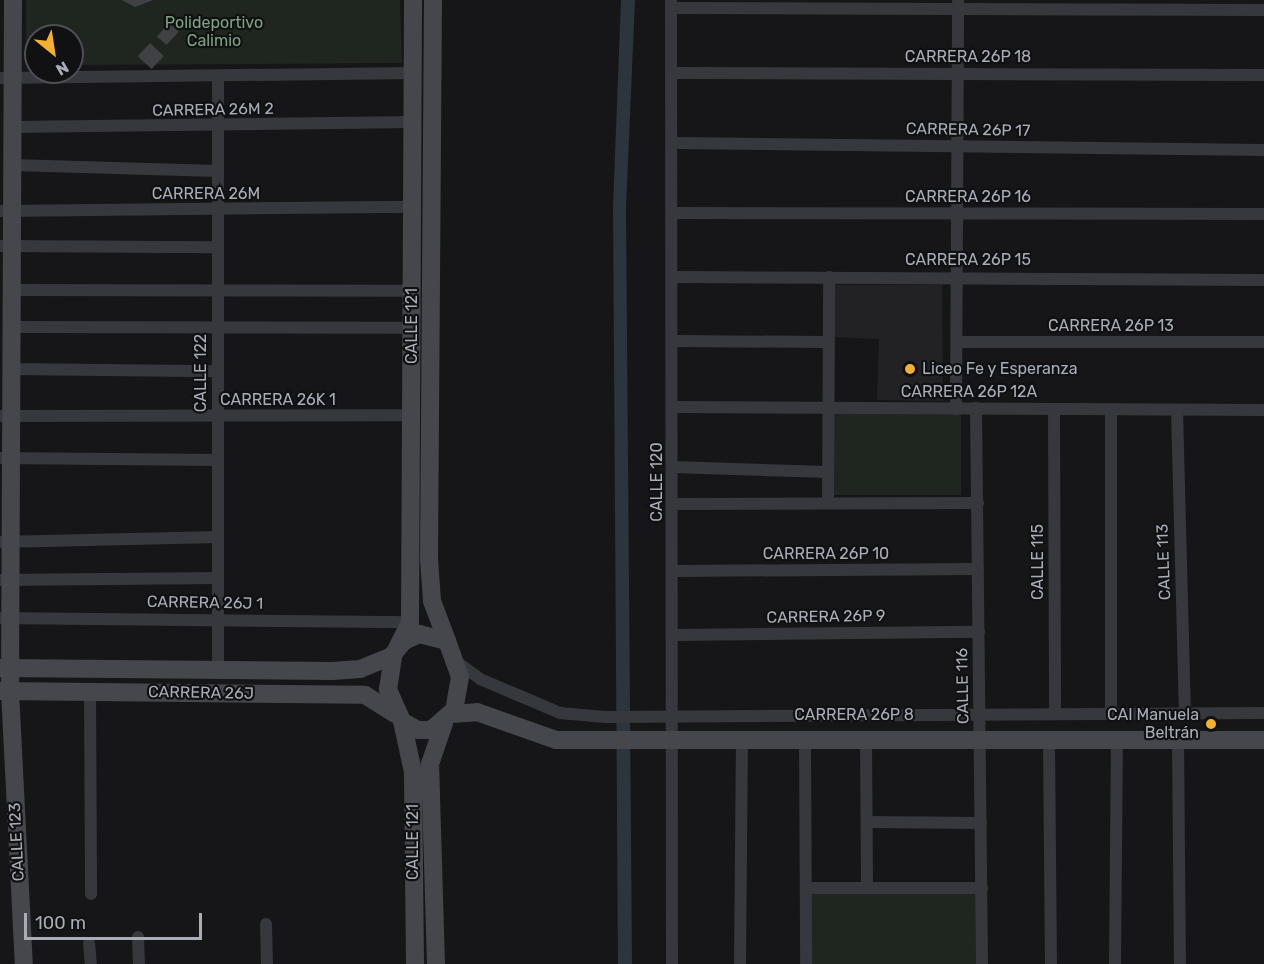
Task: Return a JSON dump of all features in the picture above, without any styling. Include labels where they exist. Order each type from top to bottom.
[{"type":"street","points":[[13,0],[6,78],[12,127],[12,165],[6,211],[6,246],[12,290],[12,327],[11,369],[6,416],[5,618],[10,640],[18,655],[39,669]]},
{"type":"street","name":"CALLE 121","points":[[395,652],[410,622],[413,0]]},
{"type":"street","name":"CALLE 121","points":[[433,0],[429,559],[432,601],[447,641]]},
{"type":"street","points":[[671,4],[958,4],[1264,9]]},
{"type":"street","name":"CALLE 120","points":[[671,4],[675,741],[672,964]]},
{"type":"street","points":[[956,409],[958,4]]},
{"type":"street","points":[[6,78],[414,73]]},
{"type":"street","name":"CARRERA 26P 18","points":[[672,73],[1264,75]]},
{"type":"street","name":"CALLE 122","points":[[218,76],[218,670]]},
{"type":"street","name":"CARRERA 26M 2","points":[[12,127],[218,128],[414,122]]},
{"type":"street","name":"CARRERA 26P 17","points":[[672,143],[1264,150]]},
{"type":"street","points":[[12,165],[218,171]]},
{"type":"street","name":"CARRERA 26M","points":[[6,211],[413,207]]},
{"type":"street","name":"CARRERA 26P 16","points":[[672,213],[1264,214]]},
{"type":"street","points":[[6,246],[218,247]]},
{"type":"street","name":"CARRERA 26P 15","points":[[672,277],[957,276],[1264,280]]},
{"type":"street","points":[[828,503],[829,277]]},
{"type":"street","points":[[12,290],[412,291]]},
{"type":"street","points":[[12,327],[412,328]]},
{"type":"street","points":[[673,341],[827,342]]},
{"type":"street","name":"CARRERA 26P 13","points":[[958,342],[1264,342]]},
{"type":"street","points":[[11,369],[218,371]]},
{"type":"street","name":"CARRERA 26P 12A","points":[[673,407],[1264,410]]},
{"type":"street","name":"CALLE 116","points":[[976,408],[982,964]]},
{"type":"street","name":"CALLE 115","points":[[1054,409],[1055,714]]},
{"type":"street","points":[[1111,410],[1111,714]]},
{"type":"street","name":"CALLE 113","points":[[1177,410],[1185,714]]},
{"type":"street","name":"CARRERA 26K 1","points":[[6,416],[412,415]]},
{"type":"street","points":[[6,458],[218,460]]},
{"type":"street","points":[[673,467],[827,472]]},
{"type":"street","points":[[674,504],[978,503]]},
{"type":"street","points":[[5,542],[218,537]]},
{"type":"street","name":"CARRERA 26P 10","points":[[674,571],[978,569]]},
{"type":"street","points":[[5,580],[218,578]]},
{"type":"street","name":"CARRERA 26J 1","points":[[5,618],[410,622]]},
{"type":"street","name":"CARRERA 26P 9","points":[[674,635],[979,632]]},
{"type":"street","points":[[423,633],[447,641],[458,662],[460,686],[448,719],[422,730],[399,717],[388,689],[395,652],[423,633]]},
{"type":"street","points":[[10,640],[3,665],[3,695],[10,722]]},
{"type":"street","name":"CARRERA 26J","points":[[3,665],[39,669],[360,669],[395,652]]},
{"type":"street","name":"CARRERA 26P 8","points":[[458,662],[480,679],[560,713],[604,717],[1264,713]]},
{"type":"street","points":[[10,722],[20,705],[39,691]]},
{"type":"street","name":"CARRERA 26J","points":[[3,695],[39,691],[365,695],[399,717]]},
{"type":"street","points":[[90,692],[91,894]]},
{"type":"street","name":"CARRERA 26P 8","points":[[448,719],[477,712],[556,740],[646,742],[1264,740]]},
{"type":"street","name":"CALLE 121","points":[[399,717],[413,772],[415,964]]},
{"type":"street","name":"CALLE 121","points":[[436,964],[430,764],[448,719]]},
{"type":"street","name":"CALLE 123","points":[[10,722],[24,964]]},
{"type":"street","points":[[1115,964],[1117,740]]},
{"type":"street","points":[[1178,740],[1179,964]]},
{"type":"street","points":[[740,964],[742,741]]},
{"type":"street","points":[[805,741],[806,964]]},
{"type":"street","points":[[866,741],[867,888]]},
{"type":"street","points":[[1049,741],[1051,964]]},
{"type":"street","points":[[867,822],[981,823]]},
{"type":"street","points":[[806,888],[982,888]]},
{"type":"street","points":[[266,924],[267,964]]},
{"type":"street","points":[[138,937],[139,964]]},
{"type":"street","points":[[89,943],[91,964]]},
{"type":"shaded area","points":[[621,0],[635,0],[626,208],[632,964],[618,964],[613,207]]},
{"type":"shaded area","name":"Liceo Fe y Esperanza","points":[[830,285],[942,285],[943,401],[877,400],[879,339],[830,337]]},
{"type":"green space","name":"Polideportivo Calimio","points":[[26,0],[400,0],[402,63],[84,65],[84,24],[26,24]]},
{"type":"green space","points":[[833,413],[961,413],[961,495],[833,495]]},
{"type":"green space","points":[[806,888],[982,888],[982,964],[806,964]]},
{"type":"building","points":[[122,0],[153,0],[135,7]]},
{"type":"building","points":[[169,23],[179,32],[167,45],[157,36]]},
{"type":"building","points":[[150,43],[164,56],[152,69],[138,56]]},
{"type":"building","name":"CAI Manuela Beltrán","points":[[1205,718],[1217,718],[1218,729],[1205,730]]},
{"type":"place","name":"Liceo Fe y Esperanza","points":[[910,369]]},
{"type":"place","name":"CAI Manuela Beltrán","points":[[1211,724]]}]
